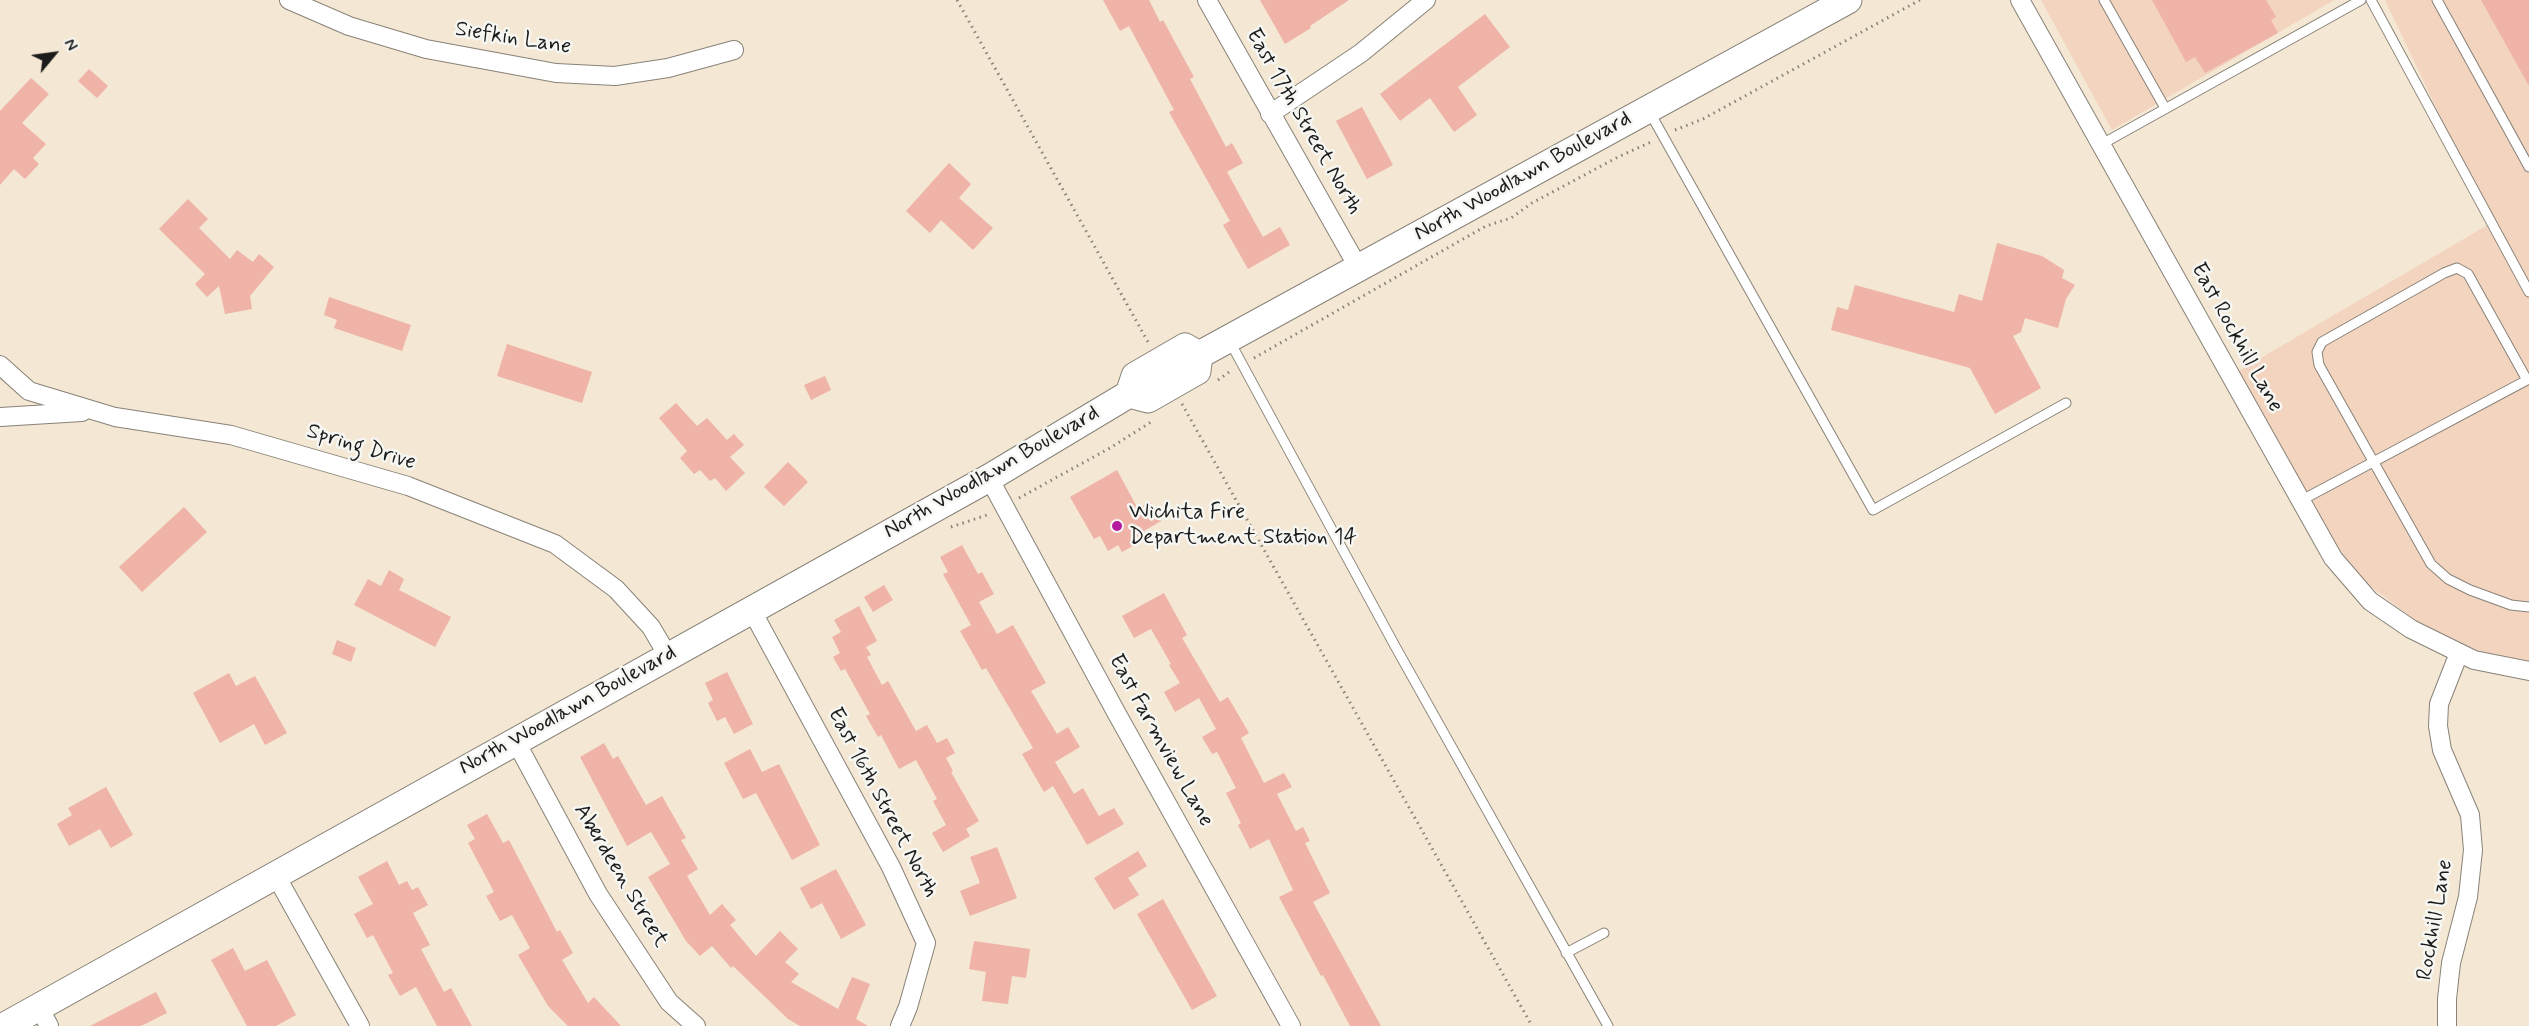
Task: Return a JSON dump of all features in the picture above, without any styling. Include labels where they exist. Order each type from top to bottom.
[{"type":"main road","name":"North Woodlawn Boulevard","points":[[5,1026],[44,1017],[275,874],[989,478],[1129,394],[1135,376],[1185,347],[1199,355],[1848,0]]},
{"type":"street","name":"Siefkin Lane","points":[[289,0],[350,26],[426,49],[555,73],[615,76],[668,68],[734,50]]},
{"type":"street","name":"East 17th Street North","points":[[1207,0],[1358,267]]},
{"type":"street","points":[[1270,114],[1360,53],[1426,0]]},
{"type":"street","name":"East Rockhill Lane","points":[[2020,0],[2333,558],[2370,601],[2411,629],[2474,660],[2529,670]]},
{"type":"street","name":"Spring Drive","points":[[0,366],[29,392],[115,417],[229,434],[408,486],[555,544],[616,589],[651,627],[668,656]]},
{"type":"street","points":[[0,417],[78,411],[115,417]]},
{"type":"street","name":"East Farmview Lane","points":[[989,478],[1117,714],[1292,1026]]},
{"type":"street","name":"East 16th Street North","points":[[751,609],[891,867],[926,943],[908,1007],[900,1026]]},
{"type":"street","name":"Rockhill Lane","points":[[2447,1026],[2446,999],[2451,963],[2468,897],[2473,850],[2470,815],[2442,750],[2438,726],[2439,704],[2459,653]]},
{"type":"street","name":"Aberdeen Street","points":[[514,740],[598,894],[669,1002],[696,1026]]},
{"type":"street","points":[[275,874],[360,1026]]},
{"type":"lane","points":[[2104,0],[2165,108]]},
{"type":"lane","points":[[2102,144],[2361,0]]},
{"type":"lane","points":[[2370,0],[2529,292]]},
{"type":"lane","points":[[2437,0],[2529,167]]},
{"type":"lane","points":[[1647,109],[1873,510],[2066,403]]},
{"type":"lane","points":[[2300,501],[2373,462],[2528,380],[2468,274],[2457,268],[2444,273],[2322,342],[2317,352],[2319,365],[2373,462],[2431,564],[2448,579],[2470,590],[2511,605],[2529,607]]},
{"type":"lane","points":[[2519,274],[2529,269]]},
{"type":"lane","points":[[1227,338],[1395,646],[1608,1026]]},
{"type":"lane","points":[[1566,953],[1604,933]]},
{"type":"path","points":[[957,0],[1152,350]]},
{"type":"path","points":[[1215,381],[1486,226],[1510,218],[1532,203],[1608,162],[1703,119],[1920,0]]},
{"type":"path","points":[[1173,409],[1190,398]]},
{"type":"path","points":[[1182,404],[1532,1026]]},
{"type":"path","points":[[948,528],[988,515],[1110,448],[1156,419]]},
{"type":"shaded area","points":[[2041,0],[2334,0],[2112,130]]},
{"type":"shaded area","points":[[2385,0],[2529,0],[2529,669],[2459,653],[2333,558],[2230,376],[2491,223]]},
{"type":"building","points":[[1103,0],[1149,0],[1160,22],[1163,20],[1194,77],[1190,79],[1226,147],[1232,143],[1243,163],[1227,172],[1263,237],[1280,227],[1290,245],[1248,269],[1223,225],[1230,221],[1169,112],[1174,110],[1129,26],[1120,31]]},
{"type":"building","points":[[1260,0],[1349,0],[1285,44]]},
{"type":"building","points":[[2152,0],[2266,0],[2276,17],[2271,20],[2278,33],[2205,73],[2195,57],[2186,62]]},
{"type":"building","points":[[2481,0],[2529,0],[2529,86]]},
{"type":"building","points":[[1485,14],[1510,47],[1458,87],[1477,115],[1454,132],[1430,98],[1400,121],[1380,94]]},
{"type":"building","points":[[89,69],[108,86],[97,98],[78,81]]},
{"type":"building","points":[[31,78],[49,94],[22,123],[46,144],[33,158],[39,164],[25,179],[14,169],[0,185],[0,111]]},
{"type":"building","points":[[1362,107],[1393,165],[1367,179],[1336,121]]},
{"type":"building","points":[[949,163],[971,184],[959,198],[993,228],[973,250],[941,220],[930,233],[906,211]]},
{"type":"building","points":[[188,199],[208,219],[199,228],[230,259],[237,250],[253,262],[259,254],[274,267],[250,296],[252,309],[225,314],[219,286],[207,297],[195,284],[205,274],[159,229]]},
{"type":"building","points":[[1997,243],[2042,256],[2064,270],[2062,278],[2075,285],[2066,299],[2058,328],[2025,318],[2021,332],[2013,336],[2041,388],[1995,414],[1970,368],[1831,330],[1837,307],[1848,310],[1855,285],[1954,312],[1959,294],[1982,301]]},
{"type":"building","points":[[329,297],[411,325],[402,351],[334,328],[337,320],[324,315]]},
{"type":"building","points":[[507,344],[592,372],[582,403],[497,376]]},
{"type":"building","points":[[825,376],[831,390],[811,400],[804,385]]},
{"type":"building","points":[[676,403],[697,426],[707,418],[727,440],[734,434],[744,445],[730,457],[745,473],[726,491],[715,478],[710,481],[700,470],[694,474],[680,458],[687,451],[659,418]]},
{"type":"building","points":[[788,462],[808,482],[784,506],[764,487]]},
{"type":"building","points":[[1117,470],[1138,509],[1150,502],[1161,521],[1144,531],[1147,538],[1122,552],[1118,545],[1108,551],[1100,536],[1094,539],[1070,497]]},
{"type":"building","points":[[184,507],[207,532],[142,592],[119,567]]},
{"type":"building","points":[[962,545],[978,574],[982,572],[994,594],[979,602],[997,634],[1013,625],[1046,683],[1031,691],[1057,734],[1068,727],[1080,747],[1055,762],[1074,794],[1083,788],[1099,816],[1114,808],[1124,824],[1087,845],[1053,786],[1044,792],[1022,754],[1033,748],[986,668],[982,670],[960,631],[971,625],[943,574],[948,572],[940,557]]},
{"type":"building","points":[[389,570],[404,579],[399,590],[451,617],[435,647],[354,605],[368,579],[381,586]]},
{"type":"building","points":[[884,585],[893,600],[873,612],[864,597]]},
{"type":"building","points":[[1164,593],[1187,635],[1182,638],[1220,702],[1228,697],[1249,733],[1241,738],[1264,783],[1284,773],[1292,787],[1277,794],[1296,831],[1303,827],[1310,841],[1305,843],[1330,893],[1313,902],[1381,1026],[1350,1026],[1279,897],[1293,890],[1269,839],[1250,849],[1238,825],[1241,823],[1226,793],[1236,788],[1217,752],[1212,754],[1202,737],[1216,729],[1199,698],[1175,712],[1164,692],[1180,683],[1169,665],[1171,664],[1151,629],[1134,638],[1122,616]]},
{"type":"building","points":[[859,606],[877,641],[866,647],[871,655],[867,657],[882,685],[888,681],[916,731],[927,725],[937,743],[947,738],[955,753],[946,758],[953,771],[951,772],[979,821],[966,829],[970,836],[943,852],[932,833],[946,825],[933,801],[937,799],[916,760],[899,769],[881,735],[878,737],[866,716],[870,714],[845,669],[841,671],[833,657],[840,653],[832,637],[841,632],[834,620]]},
{"type":"building","points":[[337,640],[356,648],[351,662],[332,654]]},
{"type":"building","points":[[727,672],[753,724],[734,734],[725,717],[717,721],[708,703],[713,700],[705,683]]},
{"type":"building","points":[[229,673],[236,686],[255,676],[287,733],[265,745],[254,724],[220,743],[193,693]]},
{"type":"building","points":[[604,743],[613,759],[618,756],[646,805],[662,796],[686,838],[681,840],[698,869],[687,876],[710,915],[722,904],[736,920],[730,925],[756,956],[780,931],[798,949],[785,962],[799,974],[791,982],[838,1009],[852,977],[870,984],[856,1019],[868,1026],[800,1026],[788,1019],[733,966],[731,968],[712,946],[700,956],[686,941],[648,877],[670,864],[651,832],[627,846],[580,757]]},
{"type":"building","points":[[750,749],[762,772],[779,764],[820,845],[792,860],[756,793],[743,799],[724,763]]},
{"type":"building","points":[[106,787],[133,835],[111,848],[100,829],[69,846],[57,824],[72,815],[68,808]]},
{"type":"building","points":[[487,814],[503,843],[509,840],[557,932],[560,930],[573,953],[562,960],[588,1003],[594,997],[621,1026],[568,1026],[548,1006],[518,955],[530,948],[512,915],[500,921],[486,896],[494,892],[468,843],[475,839],[467,825]]},
{"type":"building","points":[[997,847],[1017,898],[970,916],[960,891],[980,883],[970,857]]},
{"type":"building","points":[[1138,851],[1147,866],[1128,878],[1139,895],[1114,910],[1094,878]]},
{"type":"building","points":[[387,861],[399,885],[407,881],[412,890],[418,887],[428,905],[413,913],[430,945],[421,949],[444,992],[451,988],[472,1026],[437,1026],[416,987],[400,996],[388,975],[393,973],[373,935],[367,938],[354,914],[373,904],[358,877]]},
{"type":"building","points":[[836,869],[866,925],[841,939],[822,903],[811,909],[800,888]]},
{"type":"building","points":[[1163,899],[1217,996],[1192,1010],[1137,914]]},
{"type":"building","points":[[974,941],[1030,949],[1026,978],[1012,976],[1008,1004],[982,1001],[986,972],[969,969]]},
{"type":"building","points":[[233,948],[245,971],[267,960],[296,1015],[276,1026],[247,1026],[211,960]]},
{"type":"building","points":[[156,992],[167,1013],[141,1026],[90,1026]]},
{"type":"place","name":"Wichita Fire Department Station 14","points":[[1117,526]]}]
